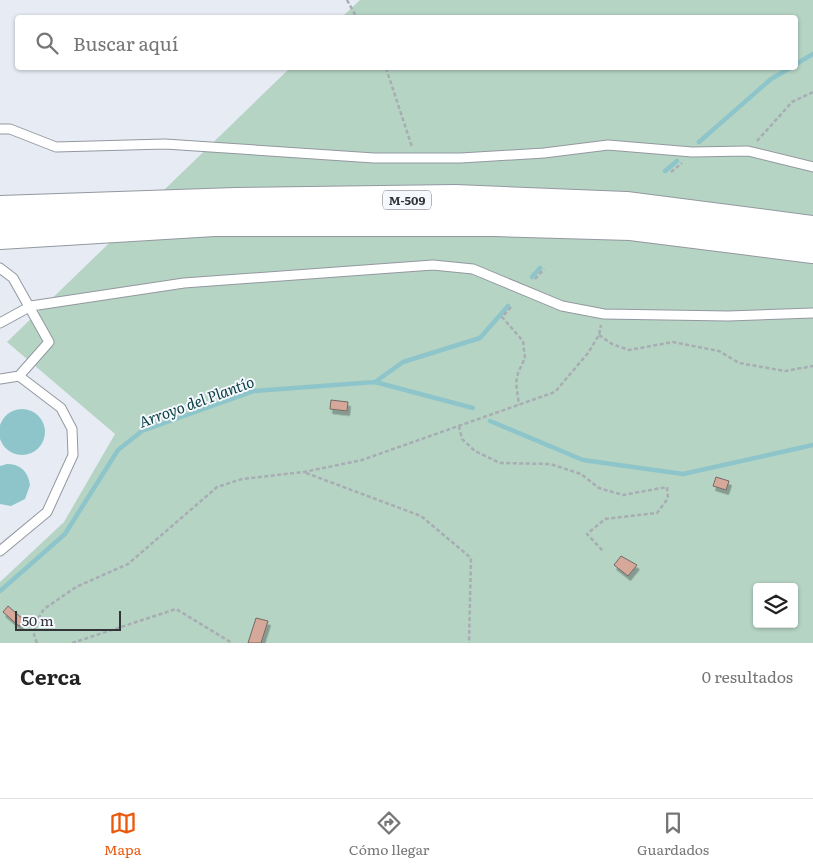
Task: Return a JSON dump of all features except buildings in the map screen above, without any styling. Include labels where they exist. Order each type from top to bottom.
[{"type":"highway","name":"M-509","points":[[0,210],[236,202],[455,199],[626,206],[813,230]]},
{"type":"highway","name":"M-509","points":[[8,235],[214,222],[495,222],[631,226],[813,249]]},
{"type":"lane","points":[[0,129],[10,129],[56,147],[165,144],[374,158],[416,158],[544,153],[608,145],[692,152],[748,151],[813,167]]},
{"type":"lane","points":[[0,323],[31,306],[184,283],[433,265],[473,269],[562,306],[604,314],[728,316],[813,313]]},
{"type":"lane","points":[[0,268],[13,278],[31,306],[49,342],[20,376],[0,379]]},
{"type":"lane","points":[[0,551],[47,512],[73,456],[72,429],[61,408],[20,376]]},
{"type":"path","points":[[347,0],[355,15]]},
{"type":"path","points":[[387,70],[416,158]]},
{"type":"path","points":[[748,151],[792,102],[813,92]]},
{"type":"path","points":[[535,279],[544,269]]},
{"type":"path","points":[[511,307],[502,317],[524,341],[525,358],[518,372],[516,383],[519,405]]},
{"type":"path","points":[[37,643],[34,635],[36,622],[44,609],[76,586],[128,564],[217,487],[242,479],[304,472],[362,460],[555,392],[588,353],[599,335],[604,314]]},
{"type":"path","points":[[599,335],[612,344],[629,350],[673,342],[719,351],[739,363],[785,371],[813,366]]},
{"type":"path","points":[[459,426],[462,440],[474,451],[500,463],[550,464],[581,474],[599,488],[623,495],[642,494],[660,487],[667,487],[668,498],[657,514],[605,519],[587,534],[603,551]]},
{"type":"path","points":[[304,472],[421,516],[471,558],[469,643]]},
{"type":"path","points":[[72,643],[176,609],[232,643]]},
{"type":"green space","points":[[360,0],[813,0],[813,643],[0,643],[0,582],[64,522],[115,434],[7,342],[288,70],[798,70],[798,15],[344,15]]},
{"type":"water","points":[[22,409],[35,413],[41,419],[45,432],[41,445],[35,451],[22,455],[9,451],[3,445],[-1,432],[3,419],[9,413]]},
{"type":"water","points":[[7,464],[16,465],[23,469],[30,485],[25,499],[11,506],[0,504],[0,466]]},
{"type":"waterway","name":"Arroyo del Plantío","points":[[798,63],[813,54]]},
{"type":"waterway","name":"Arroyo del Plantío","points":[[699,142],[771,79],[787,70]]},
{"type":"waterway","points":[[665,171],[677,161]]},
{"type":"waterway","name":"Arroyo del Plantío","points":[[532,277],[540,268]]},
{"type":"waterway","name":"Arroyo del Plantío","points":[[0,591],[65,534],[118,450],[142,431],[254,391],[375,382],[403,362],[480,338],[508,306]]},
{"type":"waterway","points":[[375,382],[473,408]]},
{"type":"waterway","points":[[490,421],[583,460],[683,474],[813,445]]}]
